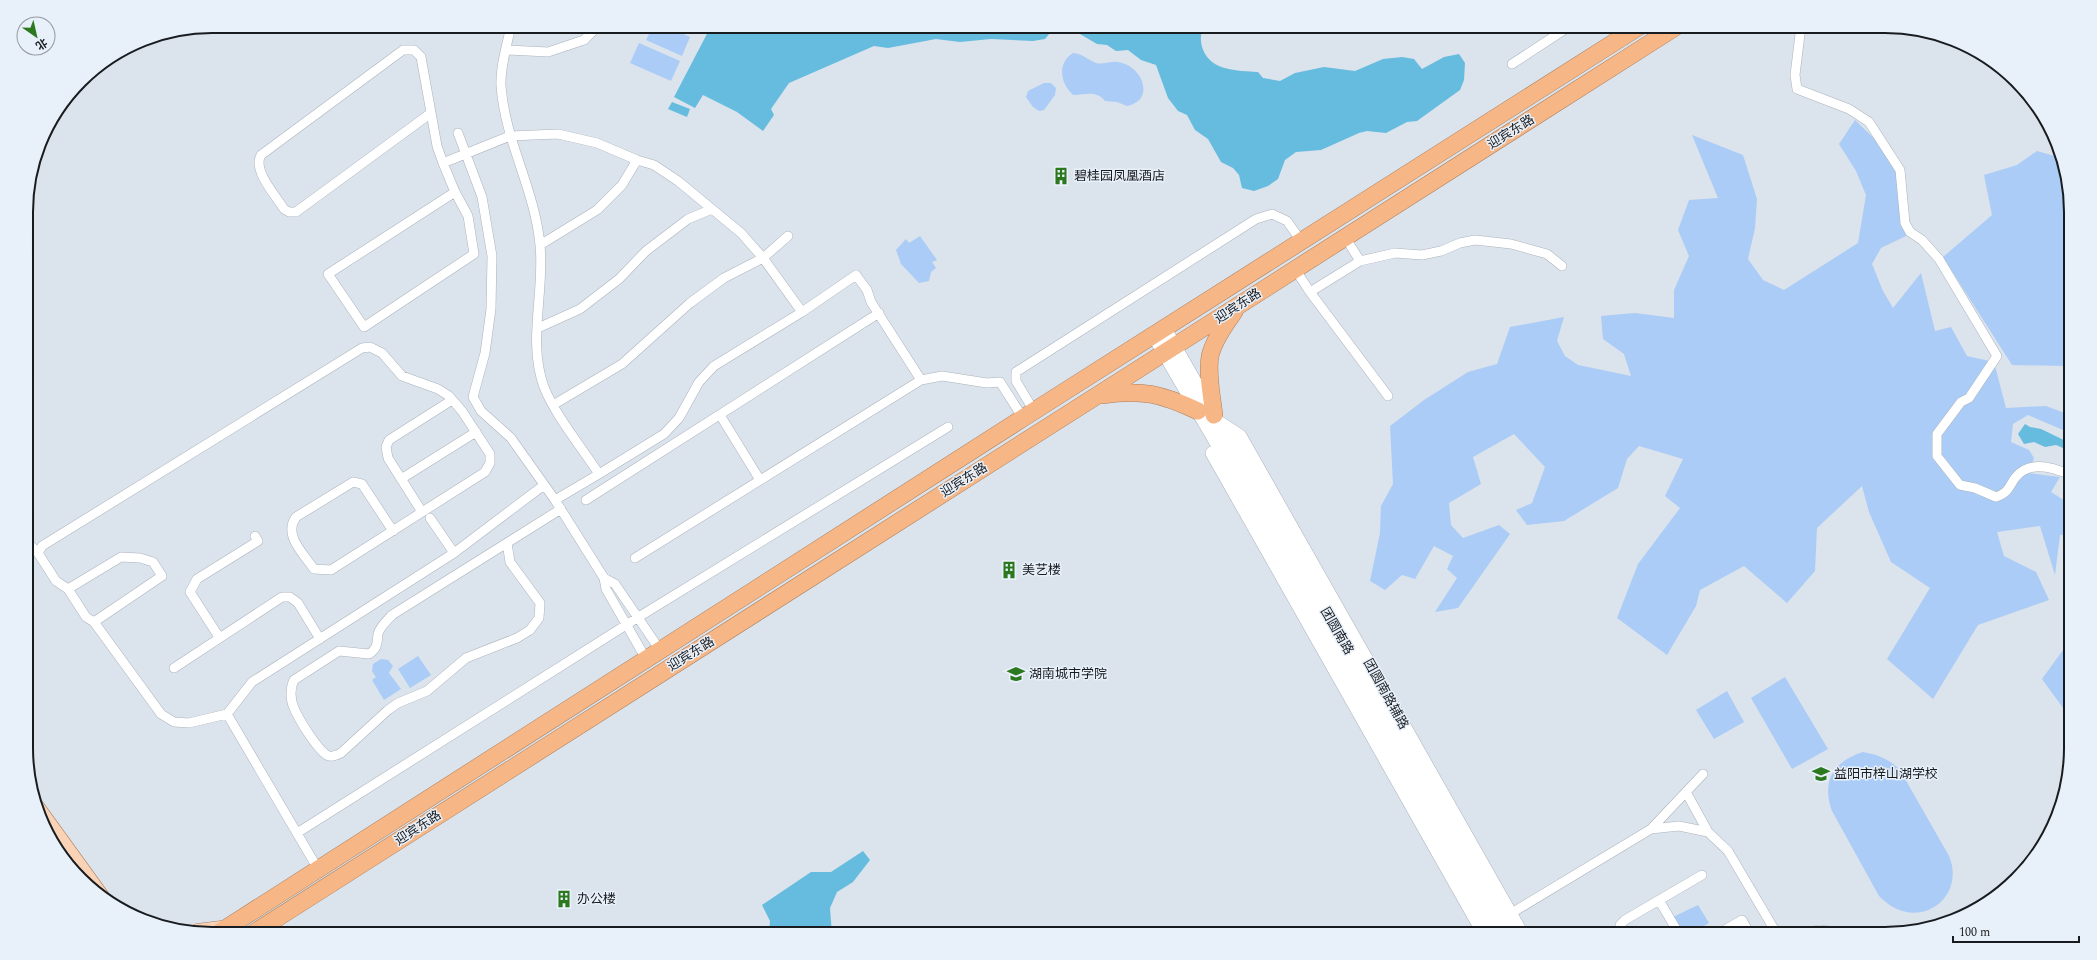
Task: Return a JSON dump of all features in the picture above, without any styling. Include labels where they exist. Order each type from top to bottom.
[{"type":"highway","name":"迎宾东路","points":[[228,927],[1029,414],[1629,33]]},
{"type":"highway","name":"迎宾东路","points":[[263,927],[1666,33]]},
{"type":"highway","points":[[1096,396],[1127,392],[1154,394],[1208,416],[1210,356],[1222,330],[1239,305]]},
{"type":"main road","name":"团圆南路","points":[[1159,332],[1208,416],[1493,927]]},
{"type":"main road","name":"团圆南路","points":[[1208,416],[1506,916],[1508,927]]},
{"type":"main road","points":[[1208,416],[1197,427],[1480,927]]},
{"type":"main road","points":[[50,824],[91,881]]},
{"type":"main road","points":[[1506,916],[1516,927]]},
{"type":"street","points":[[510,33],[501,85],[510,136],[530,196],[540,245],[537,358],[544,387],[553,405],[599,474]]},
{"type":"street","points":[[506,50],[548,52],[584,40],[591,33]]},
{"type":"street","points":[[1512,64],[1559,33]]},
{"type":"street","points":[[1800,33],[1795,75],[1797,89],[1849,108],[1869,122],[1900,170],[1905,223],[1910,232],[1922,240],[1940,259],[1997,356],[1970,398],[1961,402],[1937,434],[1937,456],[1960,485],[1975,488],[1996,497],[2006,493],[2016,477],[2026,469],[2041,466],[2064,473]]},
{"type":"street","points":[[431,114],[296,212],[289,212],[284,209],[258,169],[258,161],[260,156],[404,50],[414,50],[421,57],[437,146],[455,192],[468,216],[474,254],[364,327],[328,274],[455,192]]},
{"type":"street","points":[[458,133],[482,197],[492,256],[492,309],[485,353],[473,397],[481,411],[494,421],[511,438],[555,500],[604,578],[606,589],[627,625],[653,655]]},
{"type":"street","points":[[443,163],[510,136],[558,134],[597,143],[637,160],[654,165],[741,233],[763,258],[802,312]]},
{"type":"street","points":[[540,245],[597,210],[622,185],[637,160]]},
{"type":"street","points":[[538,328],[580,309],[619,279],[646,251],[688,219],[712,209]]},
{"type":"street","points":[[1029,414],[1016,381],[1016,372],[1054,346],[1256,219],[1272,214],[1287,221],[1301,241]]},
{"type":"street","points":[[553,405],[622,364],[690,302],[724,278],[763,258],[788,236]]},
{"type":"street","points":[[1345,237],[1360,261]]},
{"type":"street","points":[[1310,292],[1360,261],[1395,253],[1422,255],[1474,240],[1511,244],[1547,254],[1562,266]]},
{"type":"street","points":[[1295,269],[1310,292],[1388,396]]},
{"type":"street","points":[[555,500],[664,434],[679,418],[699,382],[714,366],[802,312],[856,275],[867,290],[878,313],[921,380]]},
{"type":"street","points":[[586,500],[878,313]]},
{"type":"street","points":[[38,552],[42,546],[362,348],[370,347],[382,353],[402,376],[438,389],[452,400],[462,410],[490,454],[490,463],[486,472],[422,512],[393,531],[331,570],[314,569],[291,535],[291,524],[296,517],[353,482],[362,484],[393,531]]},
{"type":"street","points":[[634,558],[921,380],[942,376],[987,383],[1000,382],[1029,414]]},
{"type":"street","points":[[422,512],[388,458],[386,447],[389,440],[452,400]]},
{"type":"street","points":[[720,415],[760,480]]},
{"type":"street","points":[[297,833],[637,618],[948,427]]},
{"type":"street","points":[[401,479],[476,432]]},
{"type":"street","points":[[33,547],[38,552],[56,581],[68,589],[86,617],[94,622],[161,714],[174,722],[189,723],[228,714],[252,682],[454,554],[544,485]]},
{"type":"street","points":[[507,543],[510,562],[540,603],[539,618],[530,630],[517,638],[466,658],[426,691],[398,703],[388,710],[341,753],[333,757],[327,756],[320,750],[293,708],[290,687],[294,680],[339,651],[369,654],[375,650],[379,642],[378,634],[383,625],[392,615],[561,509]]},
{"type":"street","points":[[430,518],[454,554]]},
{"type":"street","points":[[220,637],[190,592],[192,586],[197,579],[258,541],[254,536]]},
{"type":"street","points":[[68,589],[121,557],[140,558],[153,562],[162,576],[94,622]]},
{"type":"street","points":[[604,578],[615,584],[637,618],[644,624],[653,655]]},
{"type":"street","points":[[174,668],[282,597],[290,597],[298,603],[320,639]]},
{"type":"street","points":[[228,714],[318,869]]},
{"type":"street","points":[[1506,916],[1651,829],[1703,774]]},
{"type":"street","points":[[1686,792],[1708,832],[1728,851],[1773,927]]},
{"type":"street","points":[[1651,829],[1679,826],[1708,832]]},
{"type":"street","points":[[1620,927],[1625,920],[1702,875]]},
{"type":"street","points":[[1659,900],[1674,927]]},
{"type":"street","points":[[1730,927],[1742,920],[1746,927]]},
{"type":"shaded area","points":[[650,33],[682,33],[690,37],[682,56],[646,40]]},
{"type":"shaded area","points":[[707,33],[1050,33],[1045,39],[1033,41],[991,39],[960,42],[936,39],[888,48],[874,46],[789,83],[771,109],[774,115],[763,131],[737,112],[703,95],[695,108],[674,97]]},
{"type":"shaded area","points":[[1078,33],[1202,33],[1201,42],[1204,52],[1215,64],[1230,69],[1258,72],[1263,78],[1280,81],[1295,73],[1324,67],[1355,71],[1383,59],[1402,57],[1414,59],[1422,69],[1444,57],[1459,54],[1465,63],[1464,80],[1460,90],[1417,121],[1407,122],[1386,133],[1367,131],[1359,133],[1321,150],[1296,152],[1285,160],[1278,179],[1268,186],[1254,191],[1242,188],[1239,175],[1233,168],[1221,162],[1208,139],[1195,130],[1187,115],[1178,111],[1168,98],[1156,65],[1141,60],[1128,50],[1116,51],[1107,45],[1097,44]]},
{"type":"shaded area","points":[[639,43],[680,61],[671,81],[630,63]]},
{"type":"shaded area","points":[[1073,53],[1083,56],[1096,63],[1101,64],[1118,62],[1123,63],[1133,69],[1140,77],[1142,82],[1143,93],[1141,98],[1135,103],[1127,106],[1117,102],[1105,101],[1098,95],[1094,94],[1073,95],[1065,85],[1062,73],[1064,62]]},
{"type":"shaded area","points":[[1044,83],[1051,83],[1056,88],[1055,95],[1044,110],[1039,111],[1033,107],[1026,97],[1028,91]]},
{"type":"shaded area","points":[[672,102],[690,109],[687,117],[668,109]]},
{"type":"shaded area","points":[[1855,120],[1891,155],[1900,186],[1900,211],[1906,236],[1881,248],[1872,264],[1883,291],[1893,308],[1921,273],[1935,331],[1951,327],[1967,356],[1994,362],[2006,408],[2046,406],[2064,413],[2064,430],[2028,415],[2013,424],[2011,442],[2029,450],[2034,458],[2029,473],[2060,477],[2051,492],[2064,500],[2064,535],[2060,535],[2055,575],[2040,526],[1997,532],[2004,556],[2036,572],[2049,600],[1978,625],[1933,699],[1887,659],[1930,588],[1891,562],[1869,512],[1862,486],[1817,528],[1815,571],[1787,603],[1744,566],[1700,590],[1696,606],[1667,655],[1617,618],[1638,564],[1680,508],[1665,496],[1683,459],[1639,446],[1627,459],[1618,488],[1564,521],[1527,525],[1516,510],[1532,503],[1545,467],[1514,434],[1473,457],[1481,484],[1449,503],[1451,525],[1463,538],[1499,525],[1510,534],[1458,608],[1435,612],[1457,578],[1447,569],[1453,556],[1434,546],[1415,579],[1402,575],[1385,590],[1370,581],[1380,533],[1381,506],[1393,484],[1390,426],[1424,400],[1468,372],[1497,364],[1510,327],[1564,317],[1557,341],[1565,356],[1578,365],[1631,376],[1624,354],[1603,339],[1601,316],[1635,313],[1674,318],[1674,290],[1689,256],[1678,230],[1689,200],[1718,198],[1692,135],[1743,155],[1757,199],[1755,228],[1748,259],[1763,280],[1784,290],[1858,243],[1866,195],[1856,171],[1839,144]]},
{"type":"shaded area","points":[[2037,151],[2056,156],[2061,177],[2064,200],[2064,366],[2012,365],[1943,257],[1992,215],[1984,175],[2017,165]]},
{"type":"shaded area","points":[[920,236],[937,260],[932,262],[936,268],[931,272],[929,281],[919,283],[901,264],[896,250],[906,239],[909,243]]},
{"type":"shaded area","points":[[2025,424],[2030,427],[2041,429],[2064,440],[2064,448],[2056,445],[2045,447],[2034,442],[2024,444],[2018,434]]},
{"type":"shaded area","points":[[2064,649],[2064,709],[2042,679]]},
{"type":"shaded area","points":[[418,656],[431,675],[410,688],[398,669]]},
{"type":"shaded area","points":[[381,659],[388,660],[393,666],[389,673],[401,689],[384,700],[372,680],[376,677],[372,671],[373,664]]},
{"type":"shaded area","points":[[1785,677],[1828,749],[1792,769],[1751,698]]},
{"type":"shaded area","points":[[1727,691],[1744,722],[1714,739],[1696,710]]},
{"type":"shaded area","points":[[1863,752],[1883,758],[1900,770],[1949,856],[1953,872],[1951,886],[1945,898],[1935,907],[1922,912],[1908,912],[1893,907],[1879,896],[1832,811],[1828,790],[1832,774],[1844,761]]},
{"type":"shaded area","points":[[863,851],[870,860],[853,882],[837,892],[830,908],[831,927],[770,927],[770,921],[762,905],[811,872],[831,872]]},
{"type":"shaded area","points":[[1698,905],[1709,923],[1702,927],[1678,927],[1673,917]]},
{"type":"place","name":"碧桂园凤凰酒店","points":[[1061,176]]},
{"type":"place","name":"美艺楼","points":[[1009,570]]},
{"type":"place","name":"湖南城市学院","points":[[1016,674]]},
{"type":"place","name":"益阳市梓山湖学校","points":[[1821,774]]},
{"type":"place","name":"办公楼","points":[[564,899]]}]
